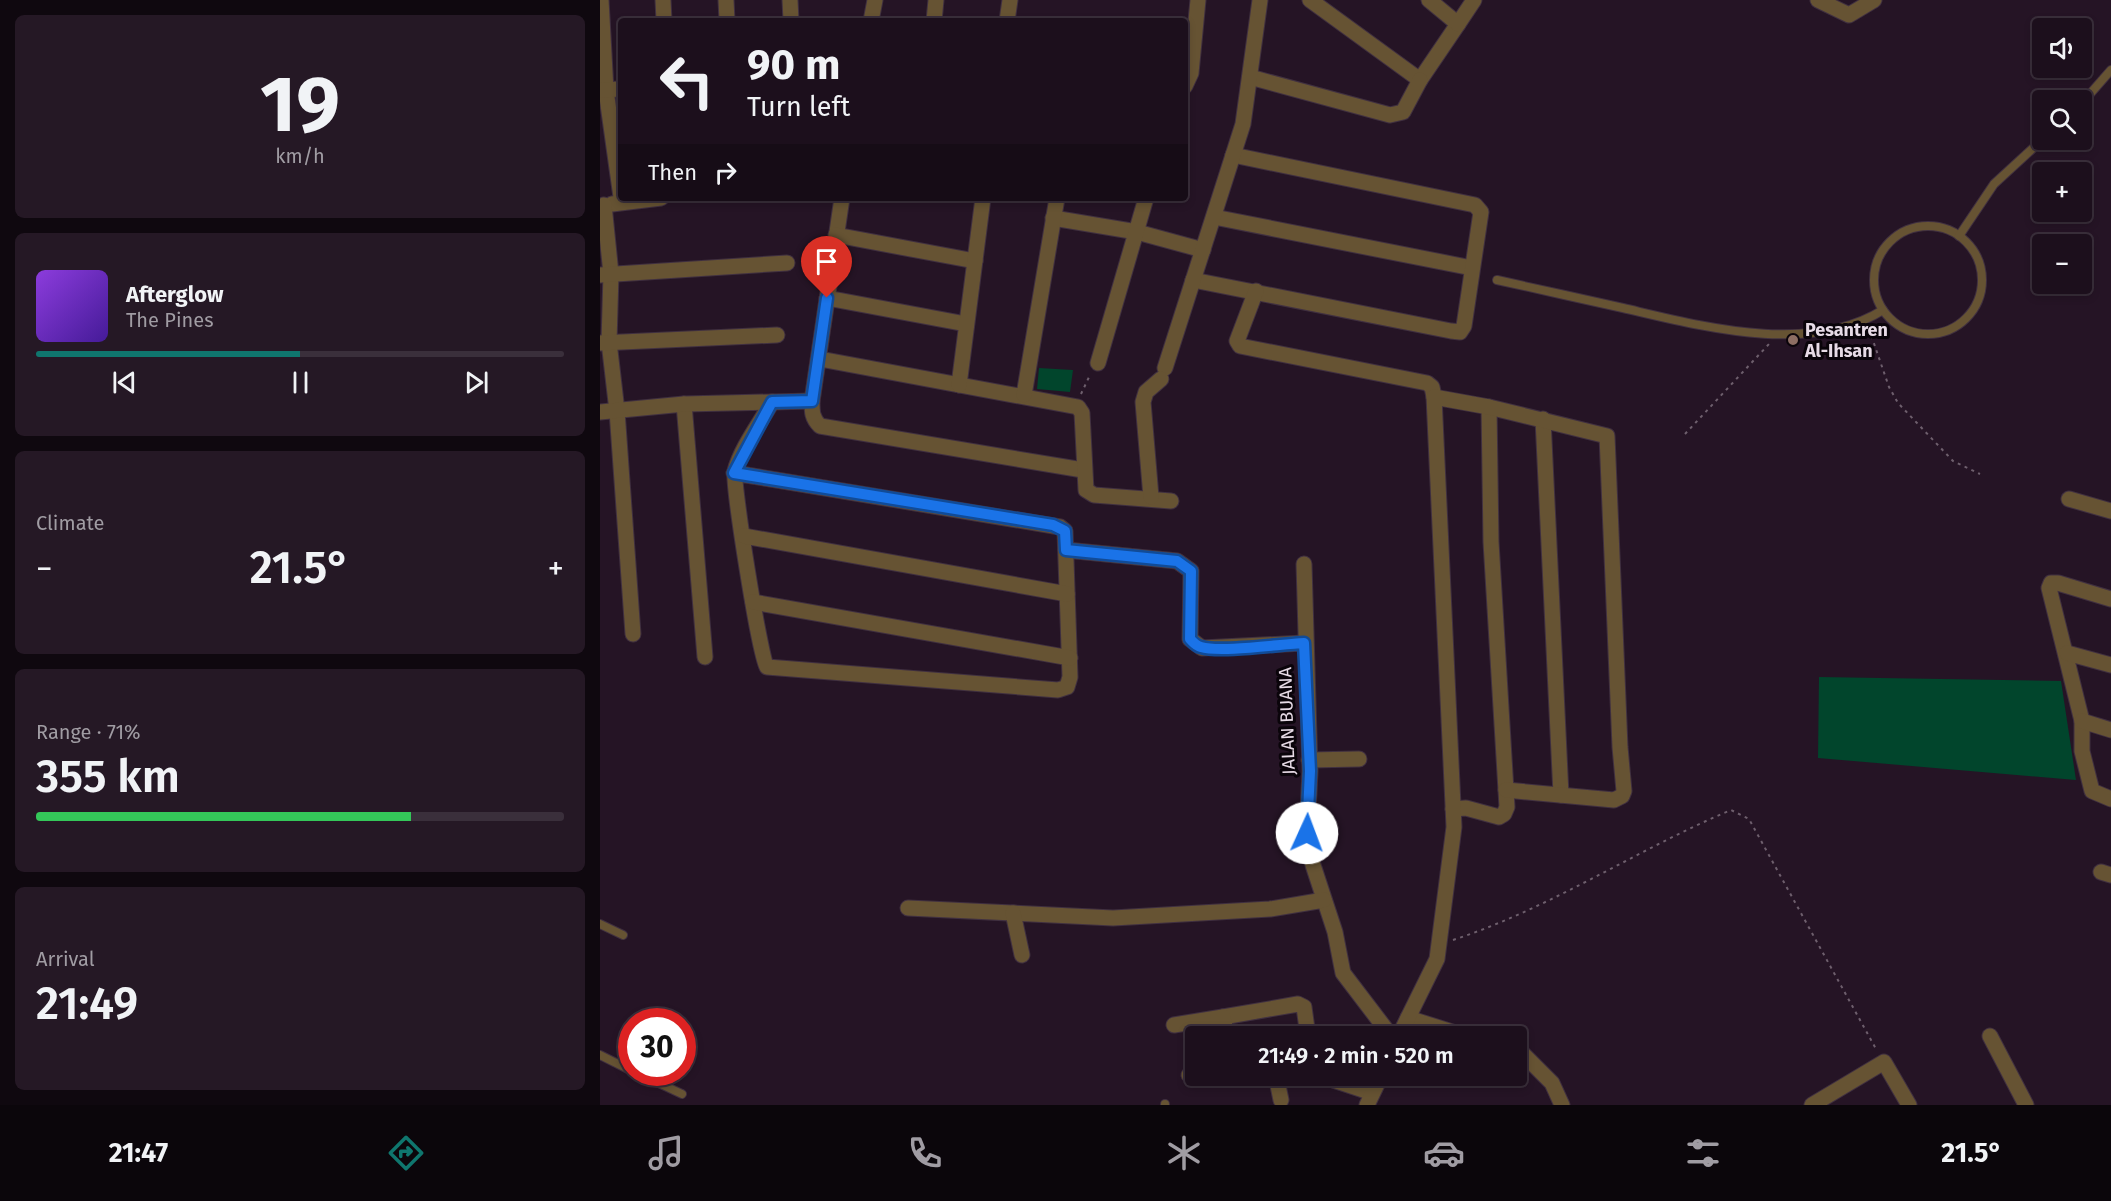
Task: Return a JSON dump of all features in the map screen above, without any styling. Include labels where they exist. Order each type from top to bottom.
[{"type":"street","points":[[601,0],[618,172]]},
{"type":"street","points":[[663,0],[664,18]]},
{"type":"street","points":[[726,0],[727,18]]},
{"type":"street","points":[[790,0],[791,18]]},
{"type":"street","points":[[872,18],[875,0]]},
{"type":"street","points":[[934,18],[936,0]]},
{"type":"street","points":[[1007,18],[1010,0]]},
{"type":"street","points":[[1188,80],[1191,73],[1190,23],[1198,0]]},
{"type":"street","points":[[1151,497],[1143,402],[1146,392],[1163,374],[1243,124],[1260,0]]},
{"type":"street","points":[[1310,0],[1420,80]]},
{"type":"street","points":[[1429,0],[1458,24]]},
{"type":"street","points":[[1250,77],[1390,115],[1403,112],[1420,80],[1474,0]]},
{"type":"street","points":[[1818,0],[1849,15],[1874,0]]},
{"type":"street","points":[[1193,280],[1460,332],[1465,320],[1481,212],[1475,206],[1233,155]]},
{"type":"street","points":[[618,200],[602,205],[605,274],[604,342],[617,411],[633,634]]},
{"type":"street","points":[[842,201],[812,401],[811,413],[820,426],[1083,470]]},
{"type":"street","points":[[959,385],[983,201]]},
{"type":"street","points":[[1024,395],[1056,201]]},
{"type":"street","points":[[1098,363],[1145,201]]},
{"type":"street","points":[[1214,217],[1472,268]]},
{"type":"street","points":[[1053,218],[1137,232],[1203,250]]},
{"type":"street","points":[[836,235],[975,261]]},
{"type":"street","points":[[605,274],[787,263]]},
{"type":"street","points":[[1257,291],[1240,332],[1238,341],[1240,346],[1427,383],[1432,387],[1453,809],[1450,867],[1437,959],[1404,1026]]},
{"type":"street","points":[[827,298],[966,324]]},
{"type":"street","points":[[604,342],[777,335]]},
{"type":"street","points":[[820,359],[1024,395],[1078,407],[1082,413],[1083,470],[1086,490],[1094,495],[1151,497],[1171,501]]},
{"type":"street","points":[[1434,397],[1490,407],[1607,436],[1620,747],[1624,791],[1614,800],[1506,790]]},
{"type":"street","points":[[600,412],[684,404],[812,401]]},
{"type":"street","points":[[734,473],[1053,525],[1065,531],[1070,676],[1063,690],[767,667],[763,661],[734,473],[772,402]]},
{"type":"street","points":[[684,404],[705,657]]},
{"type":"street","points":[[1453,809],[1466,808],[1499,817],[1504,814],[1507,807],[1491,542],[1490,407]]},
{"type":"street","points":[[1543,419],[1561,795]]},
{"type":"street","points":[[2069,500],[2111,511]]},
{"type":"street","points":[[744,536],[1067,594]]},
{"type":"street","points":[[1066,550],[1177,561],[1186,565],[1191,571],[1190,639],[1202,648],[1304,643]]},
{"type":"street","name":"JALAN BUANA","points":[[1304,564],[1304,643],[1309,760],[1307,833],[1313,865],[1335,932],[1343,973],[1383,1026]]},
{"type":"street","points":[[2111,599],[2058,583],[2050,584],[2059,632],[2067,653],[2082,721],[2082,751],[2092,791],[2111,799]]},
{"type":"street","points":[[753,602],[1070,658]]},
{"type":"street","points":[[2067,653],[2111,665]]},
{"type":"street","points":[[2082,721],[2111,730]]},
{"type":"street","points":[[1309,760],[1359,759]]},
{"type":"street","points":[[908,908],[1113,918],[1270,909],[1324,900]]},
{"type":"street","points":[[1013,914],[1022,955]]},
{"type":"street","points":[[1174,1025],[1298,1004],[1304,1007],[1307,1026]]},
{"type":"street","points":[[1223,1017],[1225,1026]]},
{"type":"street","points":[[1408,1018],[1433,1026]]},
{"type":"street","points":[[1990,1036],[2026,1105]]},
{"type":"street","points":[[1527,1058],[1552,1083],[1562,1105]]},
{"type":"street","points":[[1812,1105],[1884,1062],[1909,1105]]},
{"type":"street","points":[[1278,1086],[1281,1100]]},
{"type":"street","points":[[1342,1086],[1370,1099]]},
{"type":"lane","points":[[2092,92],[2111,70]]},
{"type":"lane","points":[[1959,236],[1994,184],[2032,149]]},
{"type":"lane","points":[[1918,227],[1940,227],[1959,236],[1974,250],[1982,270],[1982,291],[1974,311],[1959,326],[1939,334],[1917,333],[1898,325],[1883,310],[1875,290],[1875,269],[1883,250],[1898,235],[1918,227]]},
{"type":"lane","points":[[1497,280],[1698,325],[1778,335],[1838,328],[1866,321],[1883,310]]},
{"type":"lane","points":[[600,924],[623,935]]},
{"type":"lane","points":[[600,1055],[618,1064]]},
{"type":"lane","points":[[664,1086],[682,1094]]},
{"type":"path","points":[[1866,321],[1889,387],[1898,403],[1953,461],[1980,474]]},
{"type":"path","points":[[1685,434],[1778,335]]},
{"type":"path","points":[[1078,407],[1084,384],[1098,363]]},
{"type":"path","points":[[1438,945],[1486,929],[1591,880],[1690,827],[1731,810],[1738,811],[1749,819],[1884,1062]]},
{"type":"green space","points":[[1039,368],[1073,370],[1070,392],[1037,389]]},
{"type":"green space","points":[[1819,677],[2061,681],[2076,780],[1818,758]]},
{"type":"place","name":"Pesantren Al-Ihsan","points":[[1793,340]]},
{"type":"route","points":[[827,298],[820,359],[812,401],[772,402],[734,473],[1053,525],[1065,531],[1066,550],[1177,561],[1186,565],[1191,571],[1190,639],[1195,645],[1202,648],[1221,648],[1304,643],[1310,771],[1307,833]]}]
